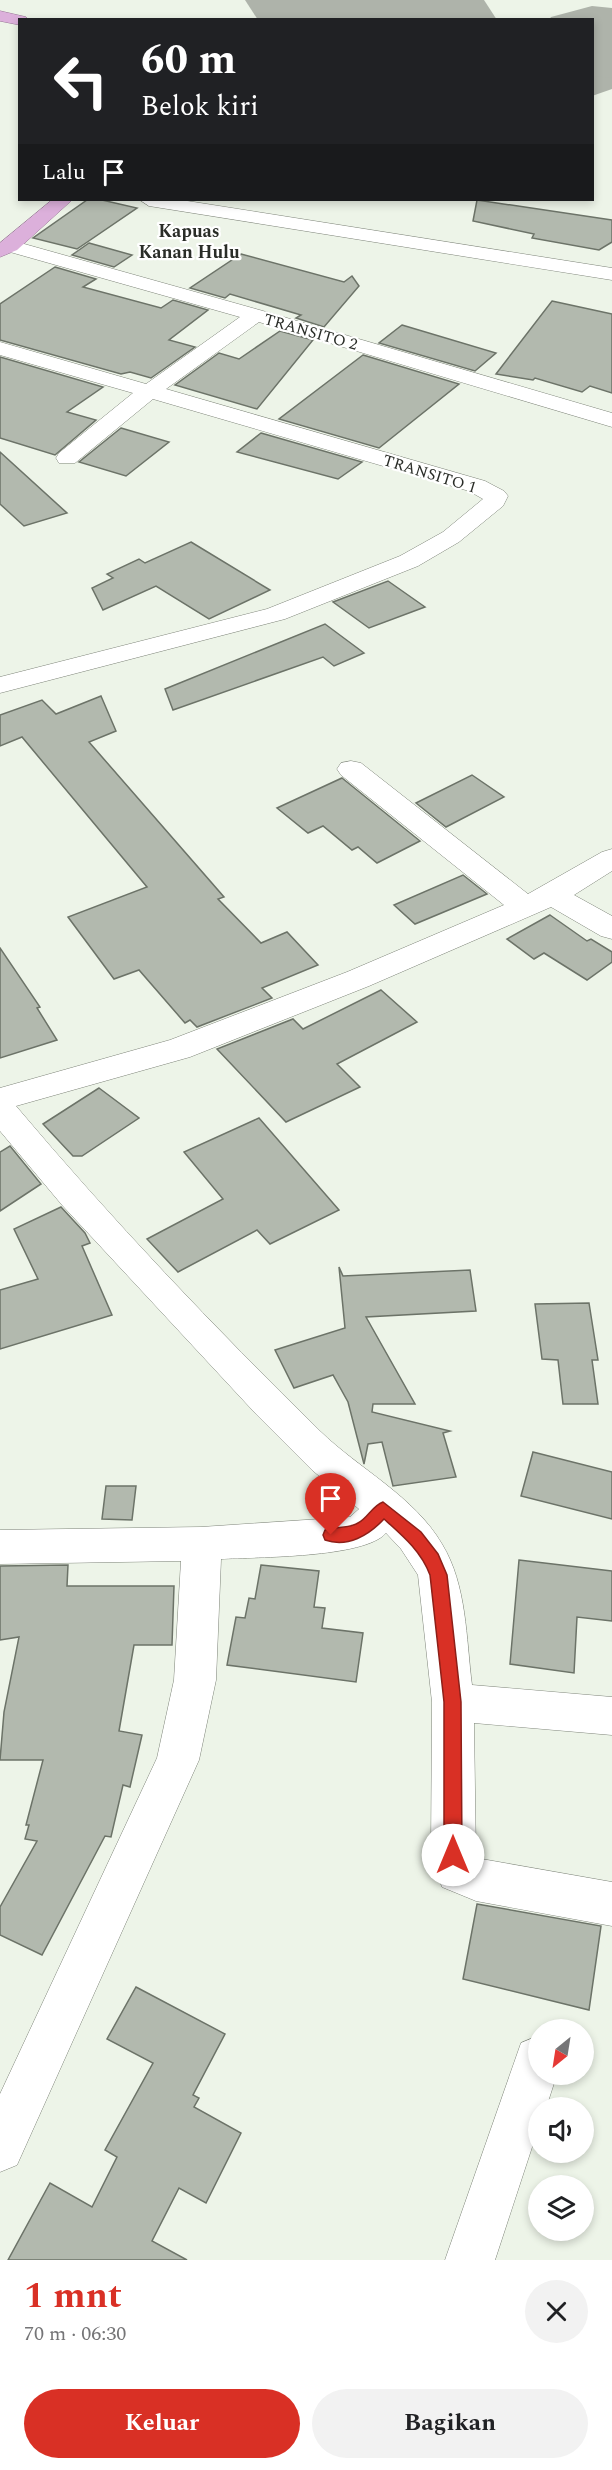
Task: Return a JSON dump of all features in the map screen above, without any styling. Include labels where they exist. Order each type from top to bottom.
[{"type":"highway","points":[[0,16],[18,20]]},
{"type":"highway","points":[[5,249],[62,201]]},
{"type":"street","points":[[155,201],[612,274]]},
{"type":"street","name":"TRANSITO 2","points":[[5,249],[256,315],[612,420]]},
{"type":"street","points":[[67,458],[150,391],[256,315]]},
{"type":"street","name":"TRANSITO 1","points":[[0,348],[477,486],[496,496],[495,501],[451,537],[408,561],[276,614],[9,683]]},
{"type":"street","points":[[351,769],[539,901],[612,929]]},
{"type":"street","points":[[0,1100],[44,1085],[179,1049],[358,979],[539,901],[612,858]]},
{"type":"street","points":[[0,1109],[65,1189],[185,1320],[312,1447],[416,1537],[432,1559],[438,1575],[453,1702],[453,1855],[458,1872],[476,1880],[612,1904]]},
{"type":"street","points":[[0,1546],[201,1544],[354,1533],[367,1527],[383,1508]]},
{"type":"street","points":[[0,2148],[178,1760],[186,1735],[196,1685],[201,1544]]},
{"type":"street","points":[[453,1702],[612,1716]]},
{"type":"street","points":[[470,2260],[530,2085]]},
{"type":"building","points":[[86,201],[106,201],[137,208],[77,249],[33,238]]},
{"type":"building","points":[[477,201],[612,220],[612,242],[599,250],[532,238],[534,234],[473,221]]},
{"type":"building","points":[[89,243],[132,255],[114,267],[72,255]]},
{"type":"building","points":[[241,254],[344,282],[352,276],[359,286],[324,327],[296,318],[301,315],[230,294],[225,298],[190,288]]},
{"type":"building","points":[[55,267],[96,279],[83,287],[161,308],[173,300],[208,310],[169,340],[195,347],[151,378],[130,372],[121,374],[0,340],[0,304]]},
{"type":"building","points":[[552,301],[612,314],[612,393],[590,386],[582,392],[535,378],[533,380],[496,374]]},
{"type":"building","points":[[402,325],[496,353],[475,371],[379,343]]},
{"type":"building","points":[[280,331],[313,340],[257,409],[175,385],[219,353],[239,359]]},
{"type":"building","points":[[363,355],[459,384],[379,448],[279,419]]},
{"type":"building","points":[[0,357],[103,387],[67,412],[96,420],[55,455],[0,438]]},
{"type":"building","points":[[121,428],[169,442],[126,476],[79,462]]},
{"type":"building","points":[[261,433],[362,462],[338,479],[237,452]]},
{"type":"building","points":[[0,452],[67,513],[24,526],[0,504]]},
{"type":"building","points":[[191,542],[270,590],[209,619],[156,586],[103,610],[92,588],[113,578],[107,574],[139,559],[145,563]]},
{"type":"building","points":[[388,581],[425,607],[369,628],[333,602]]},
{"type":"building","points":[[325,624],[364,653],[334,666],[323,657],[173,710],[165,689]]},
{"type":"building","points":[[101,696],[116,731],[89,742],[224,897],[218,899],[261,943],[287,932],[318,965],[262,988],[272,998],[197,1027],[190,1020],[185,1023],[139,970],[114,979],[68,917],[147,887],[22,737],[0,746],[0,715],[42,700],[56,714]]},
{"type":"building","points":[[472,775],[504,797],[446,827],[416,803]]},
{"type":"building","points":[[342,778],[420,841],[377,863],[358,847],[352,850],[323,826],[308,833],[277,808]]},
{"type":"building","points":[[463,875],[487,894],[415,924],[394,905]]},
{"type":"building","points":[[550,915],[587,941],[591,939],[612,952],[612,962],[587,980],[544,953],[534,959],[507,939]]},
{"type":"building","points":[[0,948],[40,1007],[37,1008],[57,1040],[0,1058]]},
{"type":"building","points":[[381,990],[417,1022],[337,1064],[360,1087],[286,1122],[217,1049],[293,1019],[303,1029]]},
{"type":"building","points":[[99,1088],[139,1118],[82,1156],[73,1156],[43,1124]]},
{"type":"building","points":[[259,1118],[339,1210],[270,1244],[257,1230],[178,1272],[147,1239],[223,1199],[184,1152]]},
{"type":"building","points":[[10,1146],[41,1184],[0,1211],[0,1152]]},
{"type":"building","points":[[61,1207],[85,1233],[90,1243],[82,1246],[112,1315],[0,1349],[0,1290],[38,1279],[14,1229]]},
{"type":"building","points":[[339,1267],[343,1276],[470,1270],[476,1311],[366,1317],[415,1404],[373,1404],[372,1412],[450,1431],[443,1433],[456,1477],[393,1486],[382,1442],[368,1444],[364,1464],[348,1402],[333,1375],[294,1388],[275,1350],[345,1328]]},
{"type":"building","points":[[589,1303],[598,1360],[592,1360],[598,1404],[563,1404],[558,1360],[542,1359],[535,1304]]},
{"type":"building","points":[[533,1452],[612,1472],[612,1519],[521,1496]]},
{"type":"building","points":[[106,1486],[136,1486],[132,1520],[102,1519]]},
{"type":"building","points":[[519,1560],[612,1571],[612,1621],[577,1617],[574,1673],[510,1664]]},
{"type":"building","points":[[68,1565],[67,1586],[174,1586],[172,1645],[134,1645],[119,1731],[142,1735],[130,1787],[123,1785],[111,1837],[105,1836],[42,1955],[0,1935],[0,1907],[37,1841],[25,1839],[29,1825],[26,1825],[43,1760],[0,1760],[4,1712],[19,1637],[0,1640],[0,1566]]},
{"type":"building","points":[[261,1565],[319,1571],[314,1607],[325,1608],[322,1628],[363,1633],[356,1682],[227,1665],[236,1617],[245,1618],[249,1598],[255,1599]]},
{"type":"building","points":[[477,1904],[601,1926],[589,2010],[463,1979]]},
{"type":"building","points":[[136,1987],[225,2034],[193,2095],[199,2098],[194,2107],[241,2133],[206,2203],[179,2188],[152,2241],[187,2260],[8,2260],[50,2183],[92,2207],[117,2157],[105,2150],[153,2063],[107,2039]]},
{"type":"taxiway","points":[[594,80],[612,60]]},
{"type":"runway","points":[[300,0],[427,18]]},
{"type":"runway","points":[[594,41],[612,43]]},
{"type":"district","name":"Kapuas Kanan Hulu","points":[[189,241]]},
{"type":"route","points":[[331,1535],[354,1533],[367,1527],[383,1508],[416,1537],[432,1559],[438,1575],[453,1702],[453,1855]]}]
